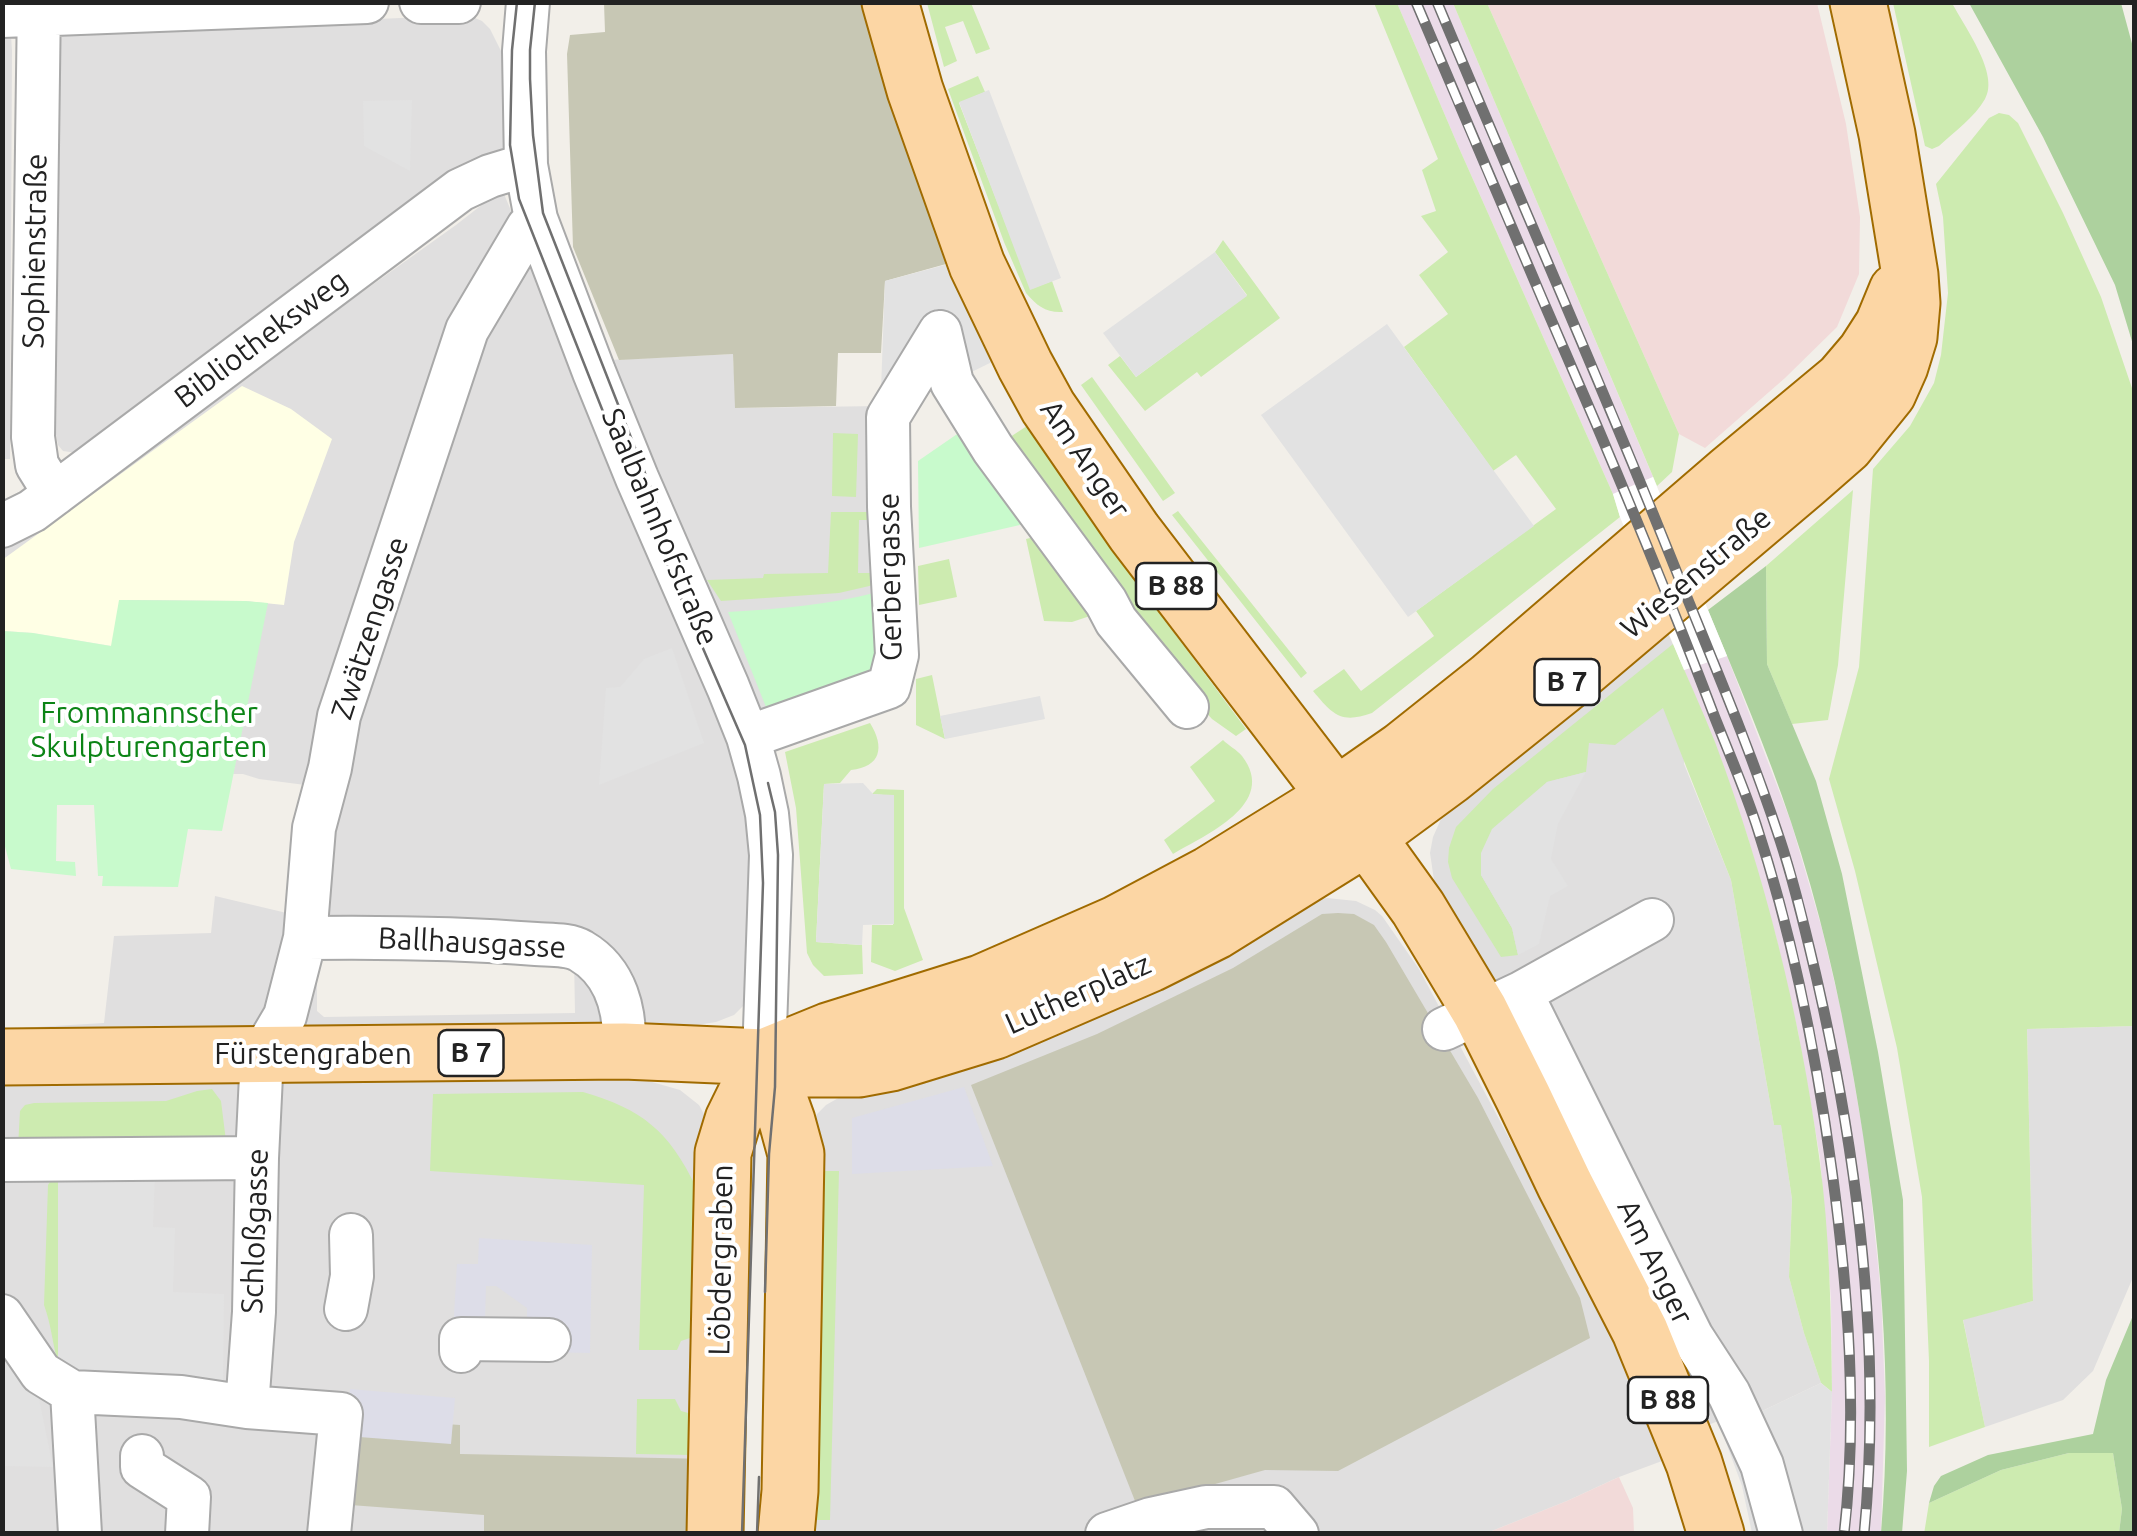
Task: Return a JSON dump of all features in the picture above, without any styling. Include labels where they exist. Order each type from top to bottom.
[{"type":"main road","name":"Am Anger","points":[[890,2],[914,90],[977,265],[1025,365],[1048,406],[1134,532],[1418,908],[1481,1011],[1640,1332],[1694,1463],[1716,1534]]},
{"type":"main road","name":"Wiesenstraße","points":[[1351,816],[1450,776],[1805,481],[1858,432],[1888,393],[1909,336],[1911,289],[1887,134],[1858,2]]},
{"type":"main road","name":"Lutherplatz","points":[[624,1051],[764,1057],[810,1069],[860,1069],[891,1064],[995,1031],[1216,931],[1351,816]]},
{"type":"main road","name":"Fürstengraben","points":[[2,1057],[624,1051]]},
{"type":"main road","name":"Löbdergraben","points":[[715,1534],[723,1152],[732,1120],[764,1057]]},
{"type":"main road","points":[[764,1057],[796,1154],[786,1534]]},
{"type":"street","points":[[27,11],[367,2]]},
{"type":"street","points":[[421,2],[458,2]]},
{"type":"street","name":"Saalbahnhofstraße","points":[[528,2],[524,51],[526,165],[536,218],[616,425],[748,737],[760,776],[771,855],[764,1057]]},
{"type":"street","name":"Sophienstraße","points":[[27,11],[33,437],[38,465],[55,494]]},
{"type":"street","name":"Bibliotheksweg","points":[[2,526],[32,511],[460,190],[526,165]]},
{"type":"street","name":"Zwätzengasse","points":[[262,1055],[285,1016],[306,938],[314,828],[339,716],[362,644],[468,330],[536,218]]},
{"type":"street","name":"Gerbergasse","points":[[748,737],[889,687],[897,654],[888,417],[940,332],[952,383],[993,449],[1116,621],[1187,706]]},
{"type":"street","points":[[1481,1011],[1652,920]]},
{"type":"street","name":"Ballhausgasse","points":[[306,938],[461,939],[578,948],[609,980],[622,1009],[624,1051]]},
{"type":"street","name":"Am Anger","points":[[1481,1011],[1729,1394],[1762,1465],[1780,1534]]},
{"type":"street","name":"Schloßgasse","points":[[247,1407],[262,1055]]},
{"type":"street","points":[[2,1160],[257,1158]]},
{"type":"street","points":[[346,1309],[352,1276],[352,1235]]},
{"type":"street","points":[[2,1316],[41,1373],[72,1392],[181,1397],[341,1414],[329,1534]]},
{"type":"street","points":[[460,1351],[461,1339],[549,1340]]},
{"type":"street","points":[[72,1392],[80,1534]]},
{"type":"street","points":[[132,1394],[142,1467],[189,1497],[186,1534]]},
{"type":"street","points":[[1107,1534],[1151,1519],[1223,1506],[1274,1506],[1297,1534]]},
{"type":"shaded area","points":[[604,3],[862,3],[946,264],[885,281],[881,353],[838,353],[836,406],[735,408],[733,354],[619,360],[573,247],[567,54],[570,35],[605,32]]},
{"type":"shaded area","points":[[1397,3],[1453,3],[1653,477],[1613,494]]},
{"type":"shaded area","points":[[1487,3],[1817,3],[1846,124],[1860,217],[1859,274],[1837,327],[1705,448],[1679,434]]},
{"type":"shaded area","points":[[468,15],[490,29],[504,57],[503,164],[77,453],[63,451],[56,435],[59,43],[63,33]]},
{"type":"shaded area","points":[[2,27],[11,35],[12,51],[10,459],[2,459]]},
{"type":"shaded area","points":[[989,90],[1061,278],[1030,290],[959,102]]},
{"type":"shaded area","points":[[412,100],[410,171],[364,146],[363,101]]},
{"type":"shaded area","points":[[497,193],[504,194],[712,692],[739,765],[753,855],[745,1004],[734,1015],[716,1022],[660,1031],[3,1036],[3,1029],[104,1023],[114,936],[211,933],[215,896],[291,914],[313,786],[233,774],[267,603],[33,633],[3,631],[3,549]],"holes":[[[317,949],[574,957],[575,1013],[324,1017],[317,1011]]]},
{"type":"shaded area","points":[[1215,252],[1247,296],[1136,377],[1103,333]]},
{"type":"shaded area","points":[[952,263],[998,359],[880,417],[885,281]]},
{"type":"shaded area","points":[[1387,324],[1534,526],[1408,617],[1261,415]]},
{"type":"shaded area","points":[[733,354],[736,408],[881,406],[877,660],[762,719],[608,360]]},
{"type":"shaded area","points":[[242,386],[291,409],[332,439],[294,542],[284,605],[120,600],[112,646],[3,631],[2,560]]},
{"type":"shaded area","points":[[1664,624],[1684,670],[1684,764],[1731,880],[1774,1125],[1781,1124],[1792,1199],[1789,1277],[1821,1383],[1758,1413],[1706,1426],[1434,880],[1430,853],[1445,810]]},
{"type":"shaded area","points":[[672,648],[704,743],[599,785],[606,688],[620,687],[644,659]]},
{"type":"shaded area","points":[[1727,656],[1791,822],[1844,1023],[1867,1156],[1881,1295],[1885,1397],[1881,1533],[1827,1533],[1831,1299],[1820,1157],[1776,937],[1748,838],[1684,670]]},
{"type":"shaded area","points":[[1040,696],[1045,719],[945,739],[940,716]]},
{"type":"shaded area","points":[[1586,772],[1558,824],[1551,859],[1568,886],[1550,896],[1539,944],[1518,955],[1512,928],[1481,875],[1481,853],[1492,829],[1547,782]]},
{"type":"shaded area","points":[[863,783],[873,794],[894,795],[894,924],[863,925],[862,945],[816,942],[824,784]]},
{"type":"shaded area","points":[[1314,900],[1356,901],[1375,910],[1419,969],[1631,1367],[1670,1458],[1487,1533],[798,1534],[811,1126],[817,1114],[849,1092]]},
{"type":"shaded area","points":[[1322,914],[1354,914],[1374,925],[1386,942],[1478,1098],[1580,1298],[1590,1338],[1338,1471],[1265,1470],[1137,1506],[971,1085],[1097,1034],[1233,968]]},
{"type":"shaded area","points":[[2134,1026],[2134,1275],[2093,1371],[2063,1400],[1985,1427],[1963,1319],[2033,1301],[2027,1029]]},
{"type":"shaded area","points":[[2,1079],[645,1080],[680,1090],[699,1105],[706,1118],[702,1533],[3,1533]]},
{"type":"shaded area","points":[[964,1087],[993,1166],[852,1174],[852,1118]]},
{"type":"shaded area","points":[[58,1169],[155,1173],[153,1227],[175,1228],[173,1292],[224,1294],[223,1390],[70,1383],[58,1365]]},
{"type":"shaded area","points":[[479,1238],[592,1245],[590,1353],[452,1350],[457,1264],[478,1264]],"holes":[[[486,1286],[496,1286],[527,1308],[527,1321],[485,1320]]]},
{"type":"shaded area","points":[[3,1335],[37,1389],[53,1467],[3,1466]]},
{"type":"shaded area","points":[[1821,1383],[1832,1392],[1827,1533],[1752,1533],[1742,1486],[1718,1421],[1758,1413]]},
{"type":"shaded area","points":[[350,1389],[455,1398],[451,1444],[346,1436]]},
{"type":"shaded area","points":[[344,1417],[460,1425],[460,1454],[710,1459],[709,1533],[484,1533],[484,1515],[337,1504]]},
{"type":"shaded area","points":[[1619,1477],[1633,1508],[1634,1533],[1487,1533],[1567,1501]]},
{"type":"green space","points":[[927,3],[971,3],[990,49],[976,54],[963,21],[945,27],[957,61],[944,67]]},
{"type":"green space","points":[[1374,3],[1397,3],[1620,517],[1372,713],[1353,718],[1332,711],[1313,691],[1344,669],[1361,691],[1434,636],[1416,611],[1556,509],[1516,455],[1493,471],[1404,347],[1448,314],[1419,275],[1448,252],[1421,216],[1436,211],[1422,170],[1438,159]]},
{"type":"green space","points":[[1453,3],[1487,3],[1679,434],[1672,472],[1657,486]]},
{"type":"green space","points":[[1893,3],[1952,3],[1979,50],[1988,77],[1981,106],[1932,149],[1925,146]]},
{"type":"green space","points":[[1969,3],[2121,3],[2134,51],[2134,348],[2115,285],[2043,137]]},
{"type":"green space","points":[[978,76],[985,92],[959,103],[1031,289],[1052,281],[1063,312],[1042,308],[1026,293],[948,89]]},
{"type":"green space","points":[[1999,113],[2018,123],[2063,213],[2101,297],[2134,394],[2134,1026],[2027,1029],[2033,1301],[1963,1320],[1985,1427],[1929,1447],[1922,1197],[1897,1048],[1829,779],[1859,667],[1873,469],[1910,426],[1934,383],[1941,355],[1948,293],[1943,217],[1936,184],[1989,118]]},
{"type":"green space","points":[[1223,240],[1280,318],[1201,377],[1197,372],[1145,411],[1108,365],[1120,356],[1136,377],[1247,295],[1215,252]]},
{"type":"green space","points":[[1092,377],[1175,493],[1163,501],[1081,385]]},
{"type":"green space","points":[[1030,424],[1107,543],[1246,729],[1236,736],[1212,719],[1192,697],[1004,441]]},
{"type":"green space","points":[[963,430],[1033,522],[919,548],[918,461]]},
{"type":"green space","points":[[833,433],[858,434],[856,497],[832,496]]},
{"type":"green space","points":[[1853,490],[1838,665],[1828,720],[1792,724],[1767,664],[1766,566]]},
{"type":"green space","points":[[1178,511],[1307,673],[1301,678],[1172,515]]},
{"type":"green space","points":[[831,512],[873,512],[879,520],[859,520],[858,573],[879,573],[878,584],[839,593],[721,601],[707,580],[828,573]]},
{"type":"green space","points":[[1042,535],[1090,616],[1072,622],[1044,621],[1026,539]]},
{"type":"green space","points":[[949,559],[957,597],[919,605],[918,566]]},
{"type":"green space","points":[[1766,566],[1767,664],[1816,781],[1842,874],[1903,1200],[1907,1471],[1902,1533],[1881,1533],[1886,1420],[1882,1306],[1871,1193],[1842,1015],[1791,822],[1708,610]]},
{"type":"green space","points":[[878,592],[874,675],[770,717],[728,612],[803,606]]},
{"type":"green space","name":"Frommannscher Skulpturengarten","points":[[119,600],[268,603],[222,831],[188,829],[178,887],[102,886],[94,805],[57,805],[56,861],[75,862],[76,876],[11,869],[3,839],[3,631],[111,646]]},
{"type":"green space","points":[[1673,644],[1710,730],[1750,843],[1791,998],[1823,1185],[1832,1392],[1821,1383],[1789,1277],[1792,1199],[1781,1125],[1774,1125],[1731,880],[1663,708],[1615,745],[1589,743],[1586,772],[1547,782],[1481,875],[1512,928],[1518,955],[1501,957],[1452,878],[1448,862],[1456,827],[1493,789]]},
{"type":"green space","points":[[932,675],[945,739],[916,725],[916,679]]},
{"type":"green space","points":[[870,723],[878,740],[874,760],[851,770],[840,783],[824,784],[816,942],[862,945],[863,974],[824,976],[807,953],[796,808],[785,752]]},
{"type":"green space","points":[[1223,740],[1242,756],[1251,773],[1251,789],[1245,803],[1219,827],[1173,854],[1164,840],[1215,801],[1190,767]]},
{"type":"green space","points":[[877,789],[904,790],[904,908],[923,960],[895,971],[871,962],[872,925],[893,925],[894,796],[872,794]]},
{"type":"green space","points":[[212,1089],[221,1101],[227,1149],[18,1147],[20,1111],[25,1105],[166,1101]]},
{"type":"green space","points":[[583,1092],[622,1106],[652,1125],[675,1151],[696,1187],[696,1336],[681,1341],[677,1350],[639,1350],[644,1185],[430,1171],[433,1094]]},
{"type":"green space","points":[[58,1169],[58,1365],[44,1305],[48,1185]]},
{"type":"green space","points":[[821,1171],[839,1171],[830,1520],[811,1520]]},
{"type":"green space","points":[[2134,1313],[2134,1533],[2119,1533],[2122,1509],[2113,1453],[2069,1453],[2001,1470],[1929,1503],[1941,1476],[1988,1455],[2093,1434],[2106,1380]]},
{"type":"green space","points":[[637,1399],[675,1399],[681,1411],[692,1414],[692,1455],[636,1454]]},
{"type":"green space","points":[[2069,1453],[2113,1453],[2122,1509],[2119,1533],[1924,1534],[1929,1503],[2001,1470]]},
{"type":"pier","points":[[1653,477],[1727,656],[1684,670],[1613,494]]},
{"type":"tram line","points":[[517,2],[510,145],[519,199],[632,485],[745,745],[760,815],[763,883],[742,1534]]},
{"type":"tram line","points":[[535,2],[530,79],[543,213],[659,509]]},
{"type":"tram line","points":[[765,1292],[775,1087],[778,855],[768,783]]},
{"type":"tram line","points":[[757,1534],[759,1477]]},
{"type":"railway","points":[[1416,2],[1672,608],[1751,811],[1781,909],[1819,1083],[1843,1261],[1851,1397],[1844,1534]]},
{"type":"railway","points":[[1437,2],[1712,660],[1791,874],[1832,1048],[1863,1256],[1870,1395],[1864,1534]]}]
